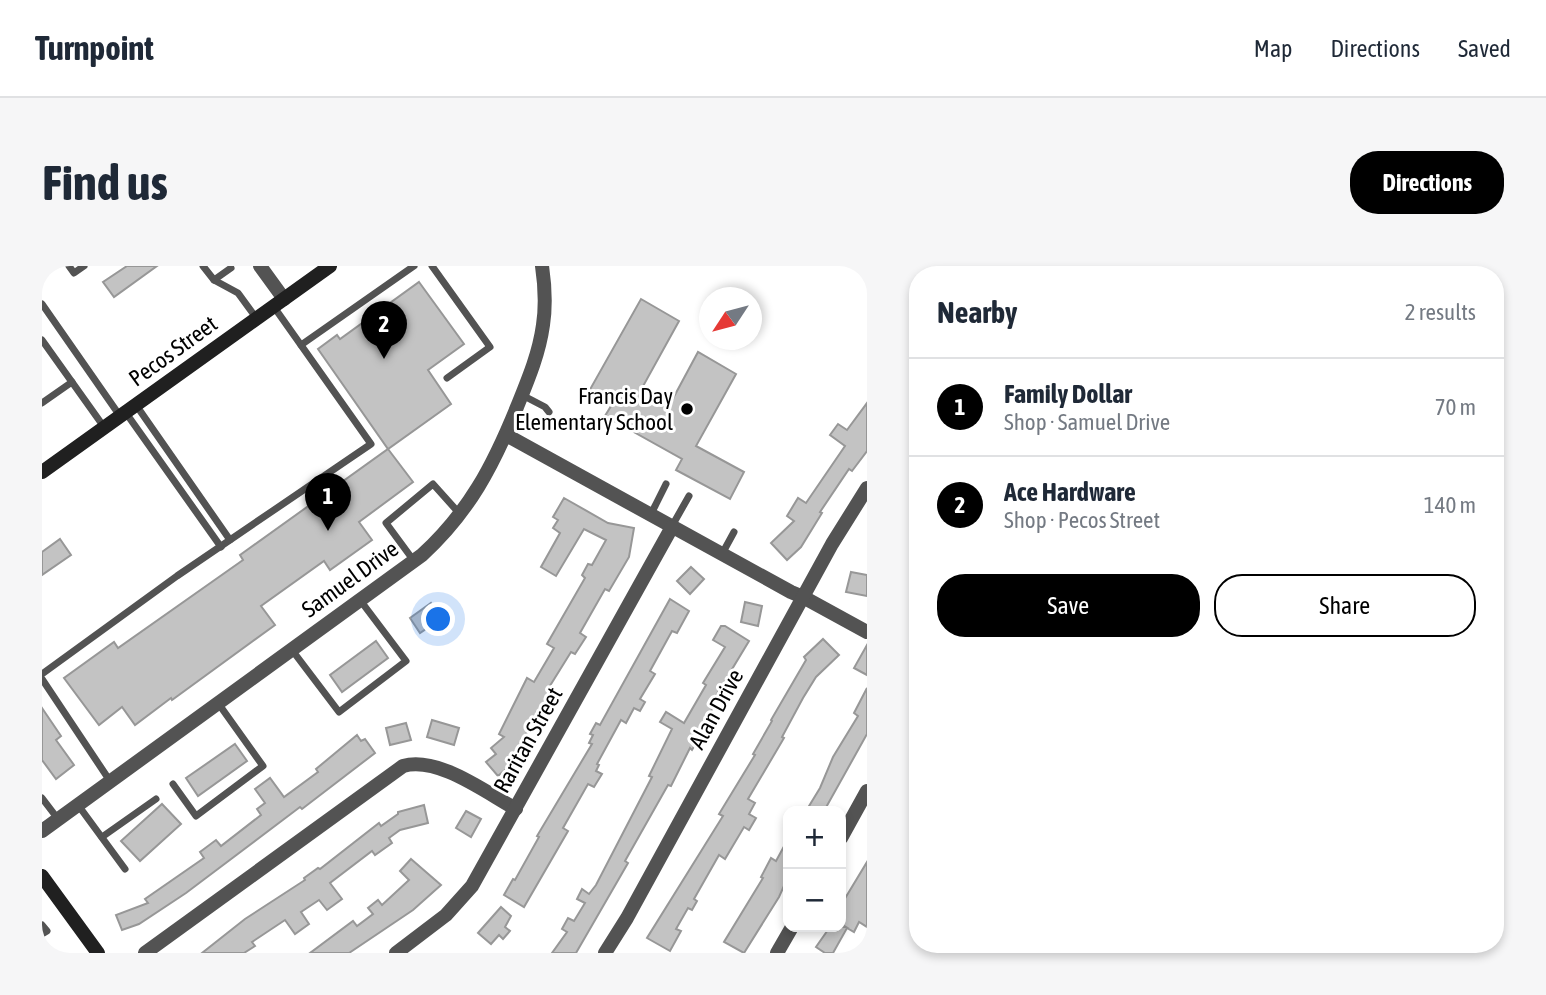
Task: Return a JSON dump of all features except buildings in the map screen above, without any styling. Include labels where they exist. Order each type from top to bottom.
[{"type":"main road","name":"Pecos Street","points":[[42,472],[330,266]]},
{"type":"main road","points":[[42,876],[47,892],[98,953]]},
{"type":"street","points":[[260,266],[279,302]]},
{"type":"street","name":"Samuel Drive","points":[[42,831],[414,561],[447,532],[483,481],[506,435],[537,357],[544,322],[542,266]]},
{"type":"street","points":[[506,435],[867,632]]},
{"type":"street","name":"Alan Drive","points":[[605,953],[627,918],[832,544],[867,488]]},
{"type":"street","name":"Raritan Street","points":[[396,953],[433,926],[464,898],[672,527]]},
{"type":"street","points":[[145,953],[403,766],[418,764],[440,768],[516,809]]},
{"type":"street","points":[[846,829],[867,791]]},
{"type":"street","points":[[777,953],[789,932]]},
{"type":"lane","points":[[69,266],[74,273],[85,266]]},
{"type":"lane","points":[[203,266],[214,281],[238,293],[257,318]]},
{"type":"lane","points":[[301,345],[414,266]]},
{"type":"lane","points":[[432,266],[490,347],[447,378]]},
{"type":"lane","points":[[214,281],[232,268]]},
{"type":"lane","points":[[110,781],[42,677],[230,540],[371,444],[301,345],[279,302]]},
{"type":"lane","points":[[42,304],[230,540]]},
{"type":"lane","points":[[42,340],[104,427]]},
{"type":"lane","points":[[42,404],[72,382]]},
{"type":"lane","points":[[522,396],[545,407],[549,412]]},
{"type":"lane","points":[[127,411],[221,547]]},
{"type":"lane","points":[[414,561],[386,523],[433,484],[461,515]]},
{"type":"lane","points":[[650,515],[666,484]]},
{"type":"lane","points":[[672,527],[689,496]]},
{"type":"lane","points":[[722,554],[734,532]]},
{"type":"lane","points":[[292,650],[338,712],[406,661],[360,600]]},
{"type":"lane","points":[[173,784],[197,816],[263,766],[218,703]]},
{"type":"lane","points":[[42,798],[58,819]]},
{"type":"lane","points":[[102,838],[156,799]]},
{"type":"lane","points":[[78,805],[125,869]]},
{"type":"lane","points":[[42,925],[47,931],[42,934]]},
{"type":"place","name":"Ace Hardware","points":[[384,359]]},
{"type":"place","name":"Francis Day Elementary School","points":[[687,409]]},
{"type":"place","name":"Family Dollar","points":[[328,531]]}]
